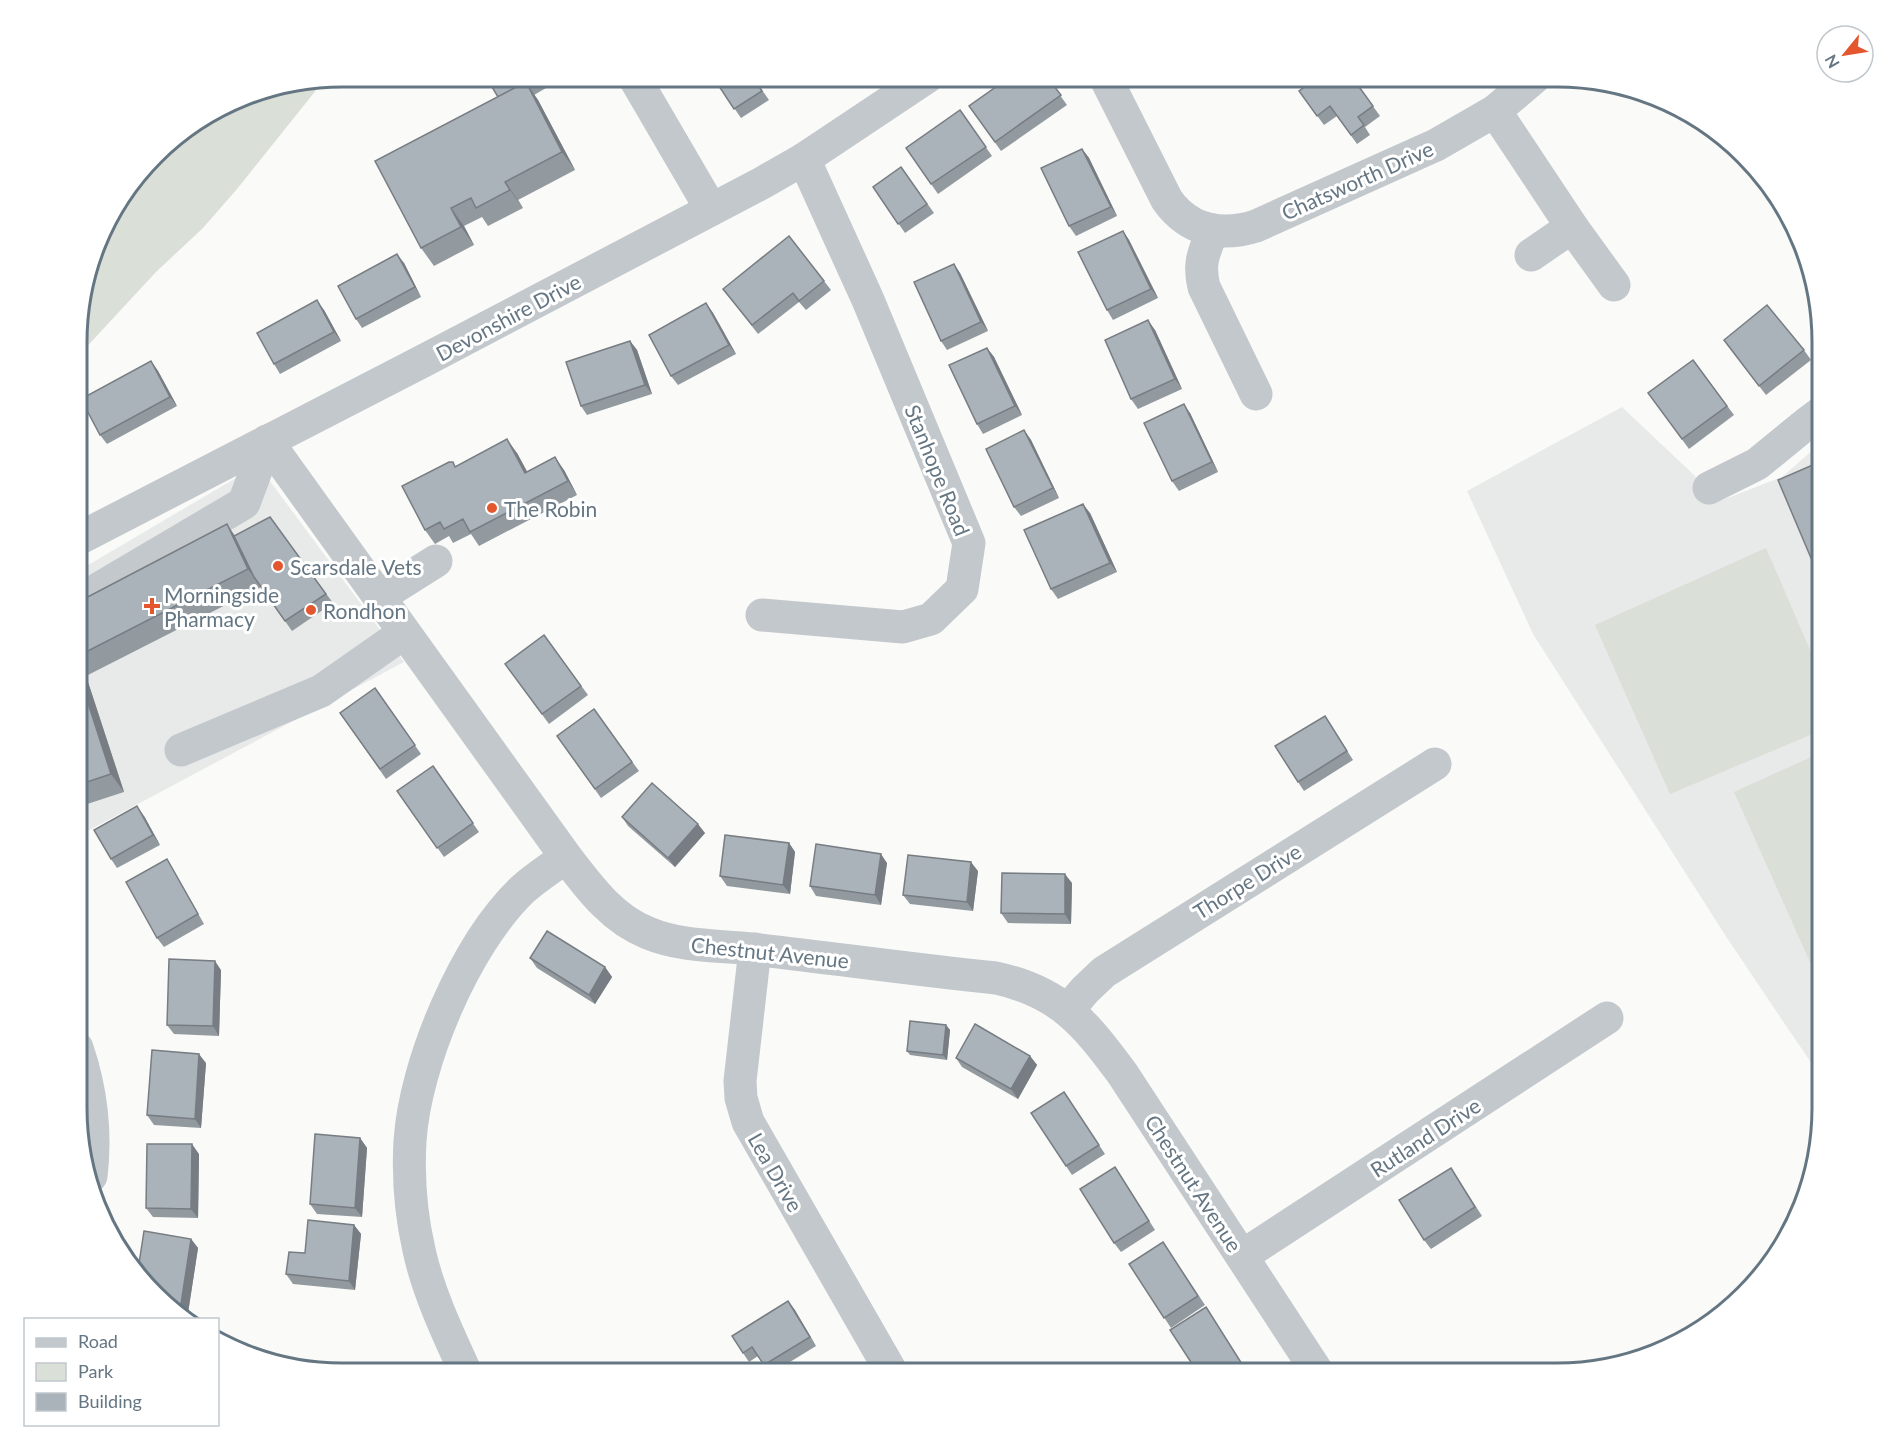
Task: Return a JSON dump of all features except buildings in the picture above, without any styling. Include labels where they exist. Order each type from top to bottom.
[{"type":"street","points":[[640,87],[711,209]]},
{"type":"street","name":"Devonshire Drive","points":[[87,534],[425,360],[804,159],[912,87]]},
{"type":"street","name":"Chatsworth Drive","points":[[1110,87],[1167,200],[1176,213],[1203,228],[1242,231],[1436,145],[1495,111],[1523,87]]},
{"type":"street","points":[[1495,111],[1572,227],[1614,285]]},
{"type":"street","name":"Stanhope Road","points":[[762,615],[903,627],[931,619],[962,589],[969,543],[868,300],[804,159]]},
{"type":"street","points":[[1531,255],[1572,227]]},
{"type":"street","points":[[1213,230],[1206,246],[1200,271],[1204,287],[1256,394]]},
{"type":"street","points":[[1709,488],[1758,464],[1812,420]]},
{"type":"street","points":[[87,596],[244,503],[267,441]]},
{"type":"street","name":"Chestnut Avenue","points":[[267,441],[566,857],[600,900],[616,915],[648,933],[694,945],[755,949],[996,978],[1031,988],[1068,1010],[1084,1023],[1122,1072],[1312,1363]]},
{"type":"street","points":[[379,597],[436,561]]},
{"type":"street","points":[[181,750],[321,692],[404,633]]},
{"type":"street","name":"Thorpe Drive","points":[[1068,1010],[1104,972],[1435,764]]},
{"type":"street","points":[[462,1363],[440,1315],[419,1251],[414,1226],[410,1166],[414,1111],[431,1048],[449,1001],[469,963],[498,917],[522,890],[566,857]]},
{"type":"street","name":"Lea Drive","points":[[755,949],[740,1080],[741,1098],[748,1122],[885,1363]]},
{"type":"street","name":"Rutland Drive","points":[[1242,1256],[1607,1018]]},
{"type":"street","points":[[87,1090],[91,1107],[93,1160]]},
{"type":"shaded area","points":[[1622,407],[1695,476],[1712,504],[1782,477],[1812,451],[1812,1064],[1727,938],[1533,634],[1467,491]]},
{"type":"shaded area","points":[[258,465],[404,662],[87,831],[87,566]]},
{"type":"green space","points":[[317,89],[203,228],[156,272],[87,346],[92,292],[106,245],[130,200],[150,174],[174,150],[200,130],[229,113],[276,96]]},
{"type":"green space","points":[[1766,548],[1812,655],[1812,734],[1670,794],[1595,625]]},
{"type":"green space","points":[[1812,757],[1812,967],[1734,792]]},
{"type":"place","name":"The Robin","points":[[492,508]]},
{"type":"place","name":"Scarsdale Vets","points":[[278,566]]},
{"type":"place","name":"Morningside Pharmacy","points":[[152,606]]},
{"type":"place","name":"Rondhon","points":[[311,610]]}]
